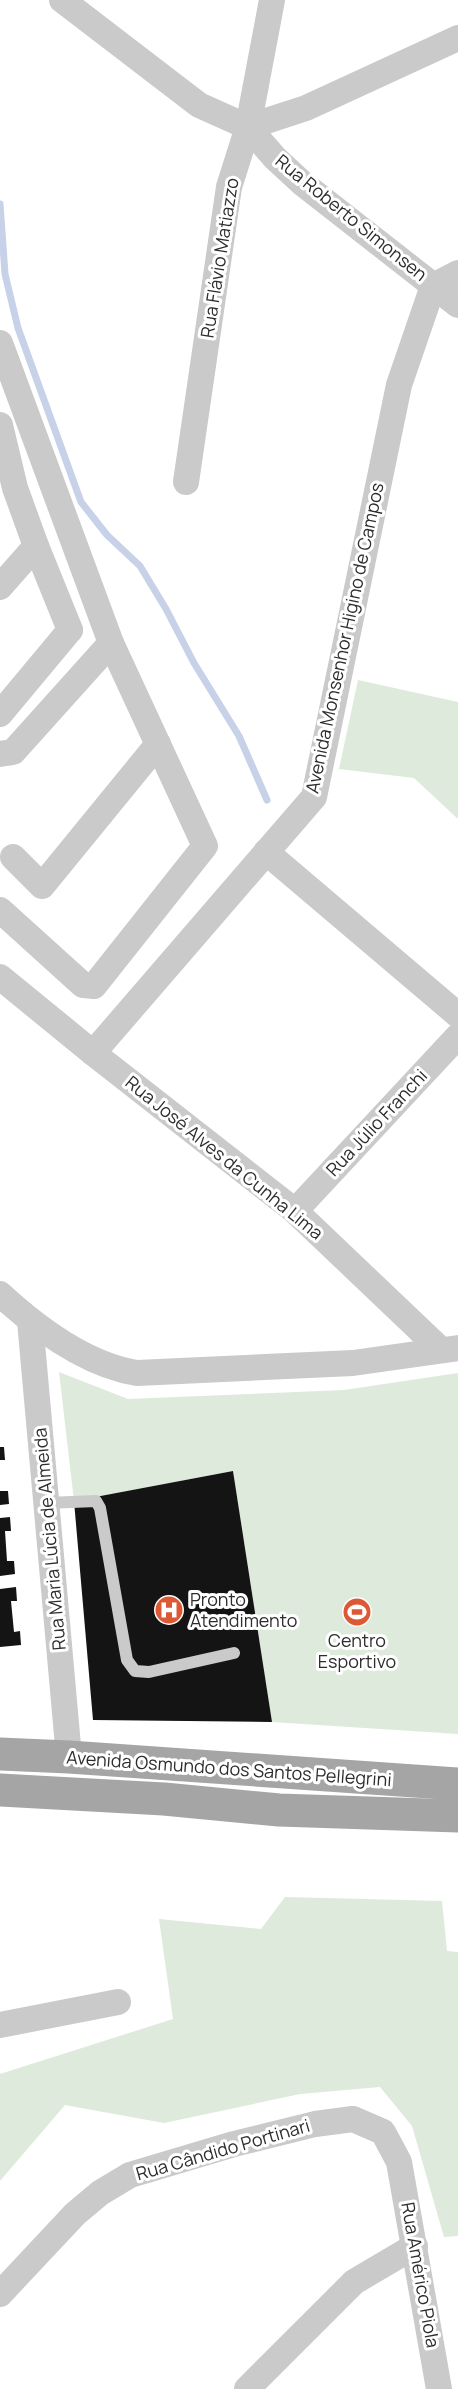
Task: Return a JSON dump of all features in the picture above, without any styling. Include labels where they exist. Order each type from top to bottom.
[{"type":"main road","name":"Avenida Osmundo dos Santos Pellegrini","points":[[0,1754],[458,1784]]},
{"type":"main road","points":[[279,1810],[301,1802],[325,1800],[335,1796],[341,1787],[343,1776]]},
{"type":"main road","name":"Avenida Osmundo dos Santos Pellegrini","points":[[0,1790],[131,1797],[279,1810],[458,1816]]},
{"type":"street","points":[[62,0],[199,105],[248,127],[306,108],[458,38]]},
{"type":"street","name":"Rua Flávio Matiazzo","points":[[186,482],[229,187],[248,127],[272,0]]},
{"type":"street","name":"Rua Roberto Simonsen","points":[[248,127],[275,158],[302,183],[458,306]]},
{"type":"street","points":[[433,286],[458,273]]},
{"type":"street","name":"Avenida Monsenhor Higino de Campos","points":[[93,1053],[314,797],[399,385],[433,286]]},
{"type":"street","points":[[0,343],[111,643],[205,846],[94,986],[83,986],[0,910]]},
{"type":"street","points":[[0,425],[8,496],[36,546],[70,630]]},
{"type":"street","points":[[0,587],[36,546]]},
{"type":"street","points":[[70,630],[111,643]]},
{"type":"street","points":[[0,714],[70,630]]},
{"type":"street","points":[[0,754],[13,752],[111,643]]},
{"type":"street","points":[[13,857],[42,886],[158,744]]},
{"type":"street","points":[[266,852],[458,1015]]},
{"type":"street","name":"Rua José Alves da Cunha Lima","points":[[0,977],[295,1211],[449,1348]]},
{"type":"street","name":"Rua Júlio Franchi","points":[[295,1211],[458,1036]]},
{"type":"street","points":[[0,1294],[30,1321],[101,1364],[116,1370],[137,1373],[353,1363],[449,1348]]},
{"type":"street","name":"Rua Maria Lúcia de Almeida","points":[[30,1321],[69,1757]]},
{"type":"street","points":[[0,2025],[118,2002]]},
{"type":"street","name":"Rua Cândido Portinari","points":[[0,2294],[75,2214],[100,2193],[130,2175],[234,2144],[315,2124],[353,2119],[383,2132],[399,2162]]},
{"type":"street","name":"Rua Américo Piola","points":[[399,2162],[439,2389]]},
{"type":"street","points":[[247,2389],[354,2282],[415,2246]]},
{"type":"lane","points":[[47,1503],[96,1502],[100,1508],[127,1660],[135,1671],[149,1672],[234,1653]]},
{"type":"green space","points":[[358,680],[458,702],[458,819],[414,778],[339,769]]},
{"type":"green space","name":"Centro Esportivo","points":[[59,1372],[128,1399],[344,1390],[458,1373],[458,1734],[272,1722],[233,1471],[74,1501]]},
{"type":"green space","points":[[285,1897],[442,1901],[447,1951],[458,1952],[458,2236],[444,2237],[412,2126],[380,2087],[300,2094],[164,2123],[65,2105],[0,2181],[0,2074],[173,2019],[159,1919],[261,1929]]},
{"type":"building","points":[[0,1447],[4,1447],[5,1460],[0,1460]]},
{"type":"building","name":"Pronto Atendimento","points":[[233,1471],[272,1722],[93,1720],[74,1501]]},
{"type":"building","points":[[0,1491],[8,1491],[9,1504],[0,1505]]},
{"type":"building","points":[[10,1517],[11,1531],[5,1531],[7,1561],[14,1561],[15,1574],[0,1576],[0,1518]]},
{"type":"building","points":[[16,1587],[17,1601],[11,1601],[14,1632],[20,1631],[21,1645],[0,1647],[0,1589]]},
{"type":"waterway","points":[[0,204],[5,274],[18,328],[81,502],[107,535],[140,566],[166,609],[194,663],[239,736],[267,800]]},
{"type":"place","name":"Pronto Atendimento","points":[[169,1610]]},
{"type":"place","name":"Centro Esportivo","points":[[357,1612]]}]
